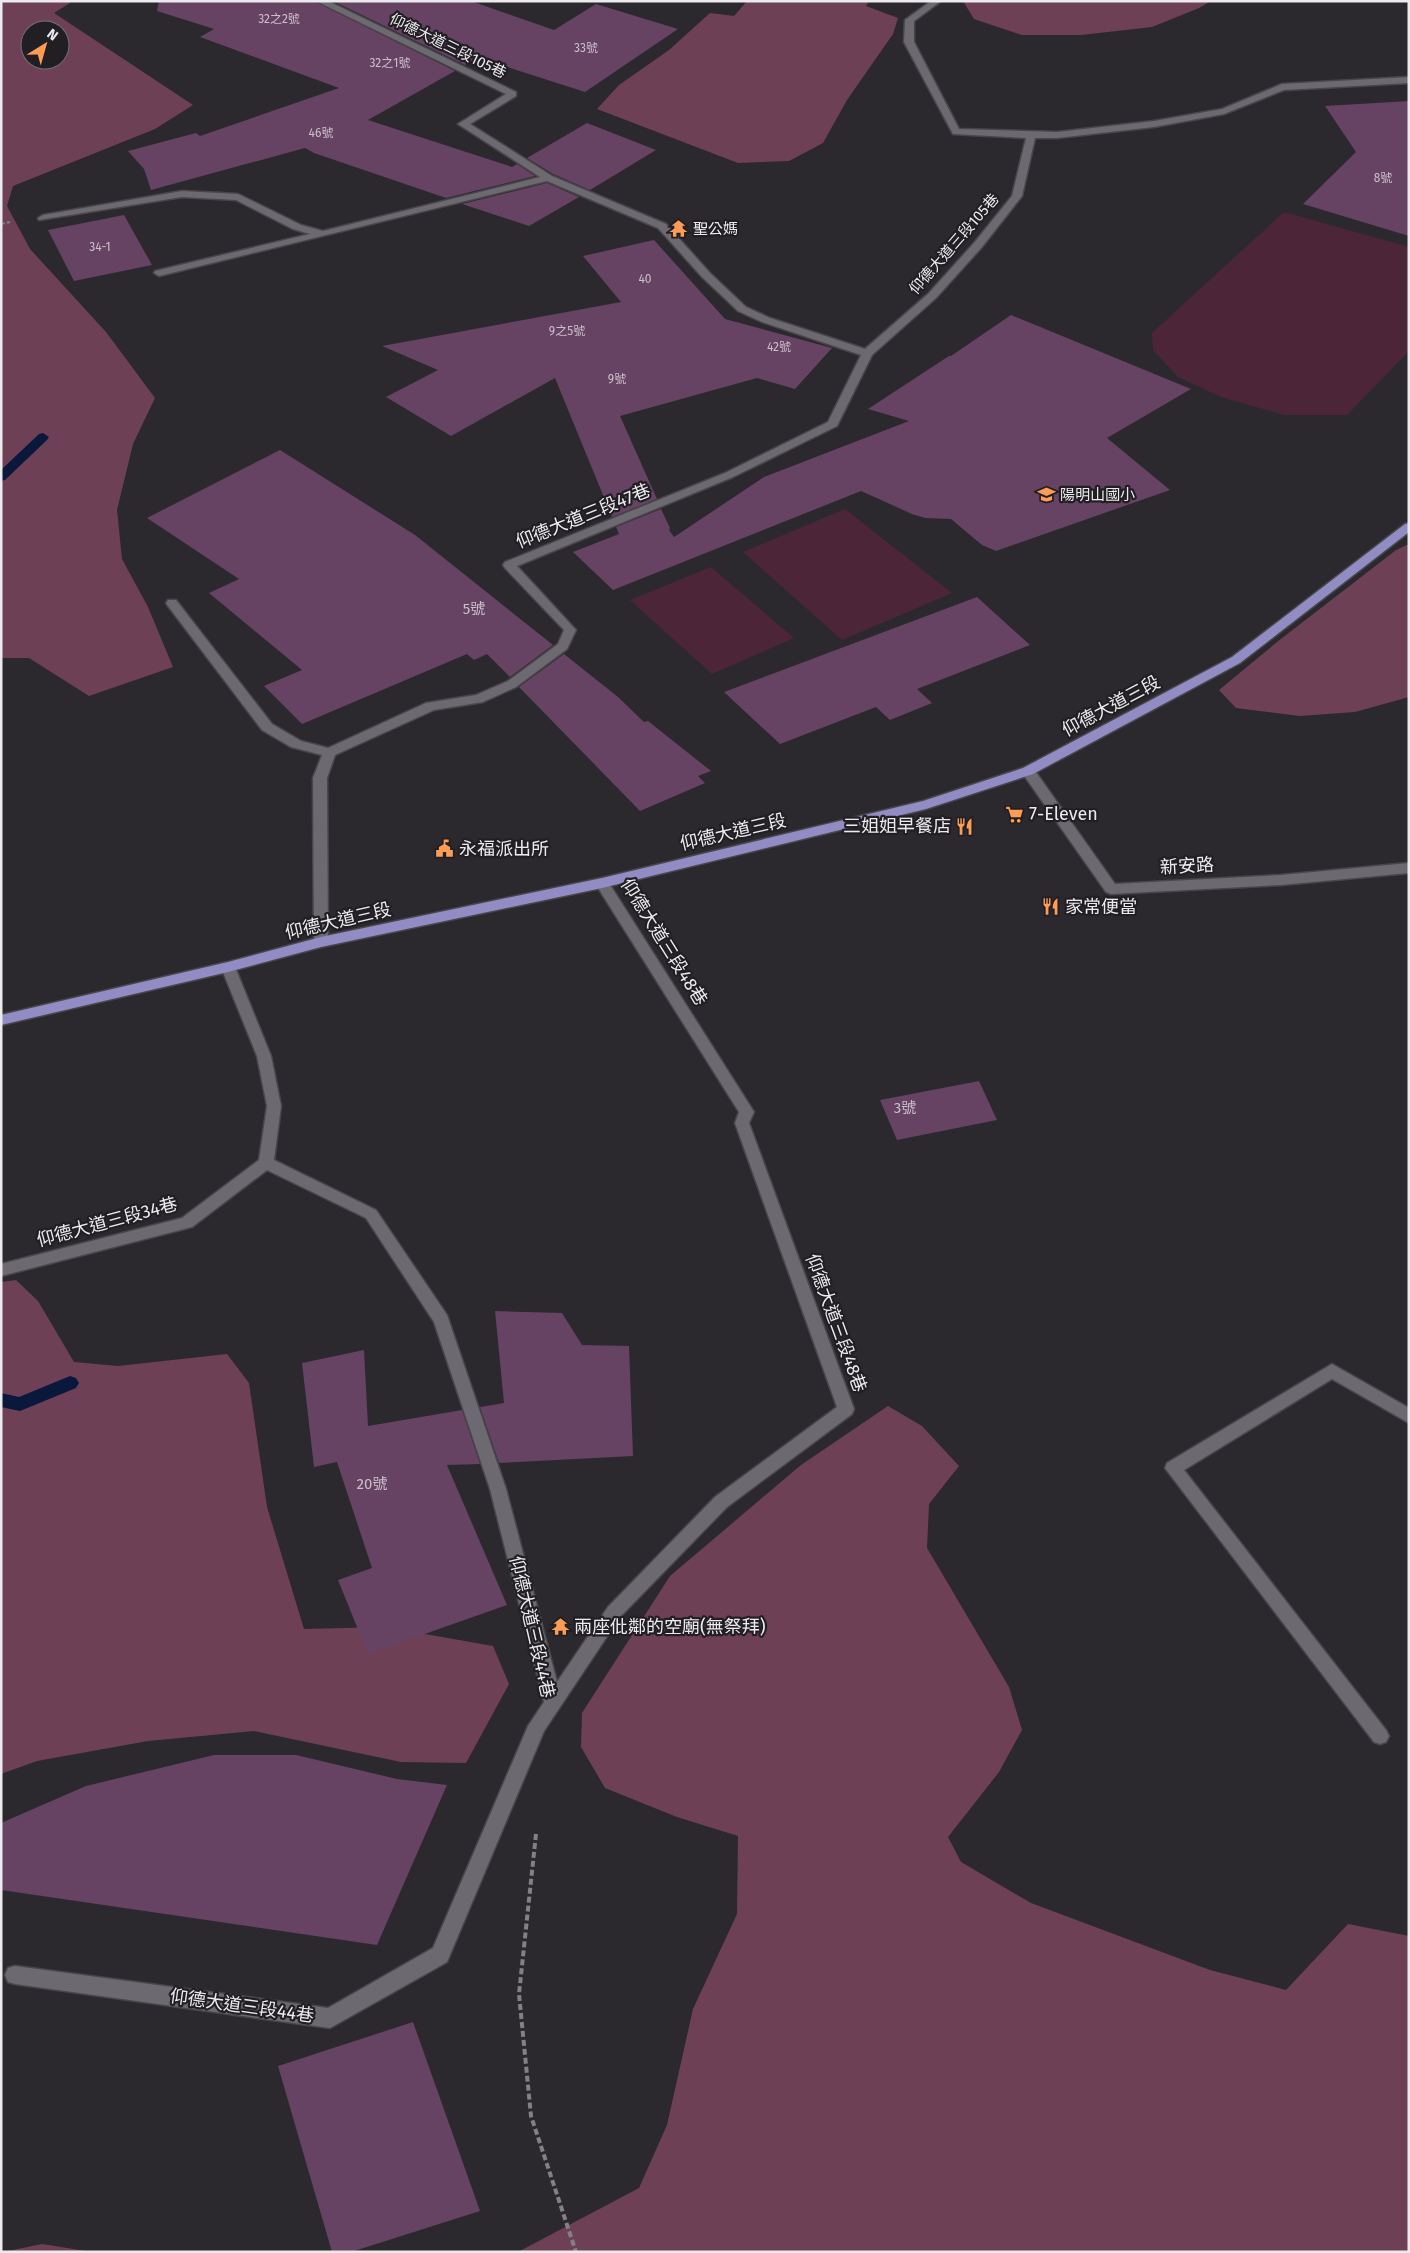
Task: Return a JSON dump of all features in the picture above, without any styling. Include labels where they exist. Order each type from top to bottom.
[{"type":"main road","name":"仰德大道三段","points":[[1,1020],[228,967],[321,942],[602,883],[926,805],[1028,771],[1236,660],[1409,526]]},
{"type":"street","name":"仰德大道三段105巷","points":[[320,1],[513,94],[463,124],[548,178],[662,226],[706,275],[742,309],[766,320],[868,353],[932,296],[978,245],[1017,196],[1031,135]]},
{"type":"street","points":[[937,1],[910,20],[910,42],[956,132],[1031,135],[1057,134],[1163,123],[1224,111],[1282,87],[1409,80]]},
{"type":"street","points":[[159,273],[548,178]]},
{"type":"street","points":[[43,218],[182,194],[238,197],[297,227],[323,234]]},
{"type":"street","name":"仰德大道三段47巷","points":[[329,753],[431,706],[479,699],[512,684],[563,646],[570,630],[509,565],[729,475],[833,424],[868,353]]},
{"type":"street","points":[[172,604],[267,727],[296,744],[329,753],[320,778],[321,942]]},
{"type":"street","name":"新安路","points":[[1028,771],[1111,889],[1281,880],[1409,868]]},
{"type":"street","name":"仰德大道三段48巷","points":[[553,1702],[614,1612],[721,1502],[846,1409],[742,1123],[747,1112],[602,883]]},
{"type":"street","points":[[228,967],[264,1056],[274,1106],[266,1163]]},
{"type":"street","name":"仰德大道三段44巷","points":[[15,1975],[330,2018],[440,1955],[537,1726],[553,1702],[498,1489],[441,1320],[371,1214],[266,1163]]},
{"type":"street","name":"仰德大道三段34巷","points":[[1,1270],[187,1223],[266,1163]]},
{"type":"street","points":[[1380,1736],[1173,1468],[1332,1372],[1409,1416]]},
{"type":"path","points":[[537,1828],[519,1994],[531,2116],[576,2252]]},
{"type":"shaded area","points":[[1,1],[73,1],[54,13],[65,20],[20,20],[20,70],[70,70],[70,24],[193,105],[155,129],[13,186],[7,206],[30,249],[106,332],[155,398],[133,444],[117,510],[122,559],[148,607],[173,667],[89,696],[29,658],[1,658]]},
{"type":"shaded area","points":[[747,1],[869,1],[866,6],[898,18],[893,34],[847,100],[823,143],[789,161],[738,163],[597,109],[619,85],[669,50],[710,13],[734,16]]},
{"type":"shaded area","points":[[963,1],[1211,1],[1199,8],[1152,27],[1081,35],[1022,35],[974,19]]},
{"type":"shaded area","points":[[1284,212],[1409,247],[1409,351],[1347,415],[1284,415],[1221,397],[1178,377],[1153,350],[1152,333]]},
{"type":"shaded area","points":[[845,509],[952,593],[842,640],[743,552]]},
{"type":"shaded area","points":[[1409,544],[1409,697],[1355,712],[1300,716],[1236,708],[1219,690],[1277,642],[1396,550]]},
{"type":"shaded area","points":[[711,567],[794,638],[712,674],[630,600]]},
{"type":"shaded area","points":[[16,1280],[38,1301],[74,1362],[118,1366],[227,1354],[249,1383],[267,1507],[304,1629],[385,1627],[493,1646],[509,1684],[466,1763],[401,1762],[254,1731],[148,1741],[37,1761],[1,1774],[1,1282]]},
{"type":"shaded area","points":[[888,1406],[922,1426],[959,1466],[929,1504],[927,1548],[1009,1687],[1022,1730],[999,1772],[948,1837],[961,1862],[1031,1903],[1210,1970],[1286,1990],[1348,1924],[1409,1936],[1409,2252],[518,2252],[639,2188],[667,2125],[693,2009],[737,1914],[738,1836],[677,1817],[605,1788],[581,1747],[582,1713],[670,1576],[801,1465]]},
{"type":"shaded area","points":[[42,2244],[92,2252],[3,2252]]},
{"type":"building","points":[[159,1],[314,1],[455,71],[368,120],[512,167],[517,164],[535,176],[446,198],[314,153],[305,148],[151,190],[144,169],[128,151],[196,133],[200,136],[339,88],[200,37],[214,29],[157,11]]},
{"type":"building","points":[[333,1],[471,1],[554,30],[596,4],[678,29],[585,92],[479,58],[465,65]]},
{"type":"building","points":[[1409,101],[1409,236],[1303,204],[1356,152],[1325,106]]},
{"type":"building","points":[[587,123],[656,150],[590,190],[553,174],[527,158]]},
{"type":"building","points":[[547,183],[579,197],[529,226],[462,204]]},
{"type":"building","points":[[124,215],[152,265],[74,281],[48,230]]},
{"type":"building","points":[[654,240],[725,319],[832,348],[795,389],[757,378],[620,416],[657,499],[612,517],[555,378],[451,436],[386,397],[438,370],[382,346],[621,302],[583,256]]},
{"type":"building","points":[[1011,315],[1191,389],[1107,438],[1170,490],[996,551],[982,545],[951,519],[925,518],[912,514],[861,491],[613,590],[573,552],[619,534],[616,527],[661,509],[670,528],[669,530],[674,537],[764,477],[909,421],[868,409]]},
{"type":"building","points":[[280,450],[415,535],[553,645],[510,677],[487,654],[474,660],[467,654],[302,724],[264,686],[302,670],[209,593],[239,579],[147,518]]},
{"type":"building","points":[[977,597],[1030,645],[917,689],[932,703],[890,720],[876,707],[780,744],[724,692]]},
{"type":"building","points":[[564,654],[618,697],[644,722],[648,721],[711,771],[698,776],[705,783],[640,811],[519,687]]},
{"type":"building","points":[[979,1081],[997,1120],[897,1140],[880,1100]]},
{"type":"building","points":[[495,1311],[562,1313],[582,1345],[629,1346],[633,1456],[499,1463],[480,1407],[504,1403]]},
{"type":"building","points":[[364,1350],[368,1426],[462,1410],[480,1464],[447,1465],[507,1605],[368,1654],[338,1580],[372,1568],[337,1462],[314,1467],[302,1363]]},
{"type":"building","points":[[214,1755],[296,1755],[397,1779],[447,1785],[377,1945],[1,1890],[1,1823],[86,1786]]},
{"type":"building","points":[[413,2022],[480,2211],[351,2252],[332,2252],[278,2066]]},
{"type":"waterway","points":[[1,477],[43,437]]},
{"type":"waterway","points":[[1,1400],[20,1404],[70,1383]]},
{"type":"place","name":"聖公媽","points":[[679,229]]},
{"type":"place","name":"陽明山國小","points":[[1046,495]]},
{"type":"place","name":"7-Eleven","points":[[1015,814]]},
{"type":"place","name":"三姐姐早餐店","points":[[965,826]]},
{"type":"place","name":"永福派出所","points":[[445,849]]},
{"type":"place","name":"家常便當","points":[[1051,907]]},
{"type":"place","name":"兩座仳鄰的空廟(無祭拜)","points":[[560,1627]]}]
